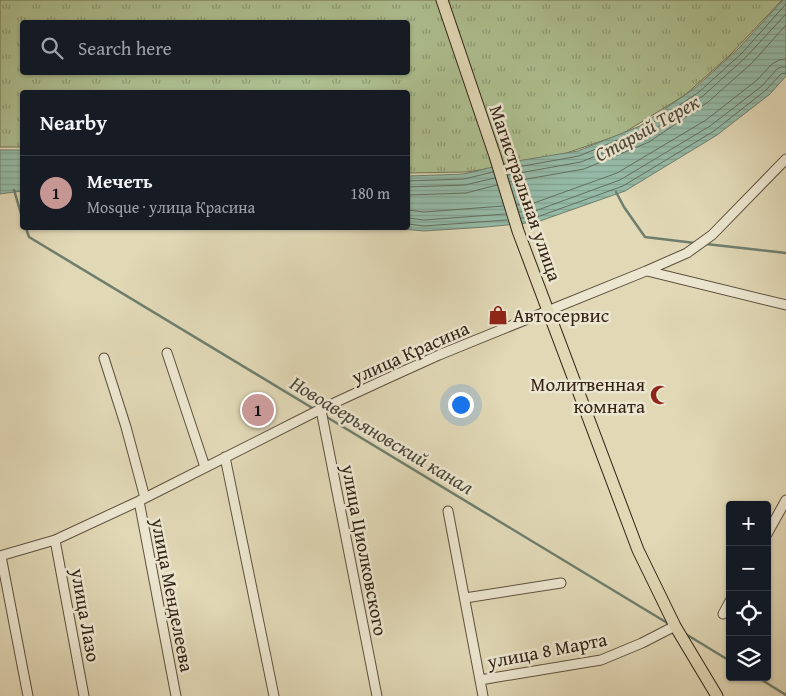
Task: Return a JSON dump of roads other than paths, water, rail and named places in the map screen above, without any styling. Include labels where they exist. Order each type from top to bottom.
[{"type":"main road","name":"Магистральная улица","points":[[442,0],[495,156],[518,231],[638,550],[675,626],[717,696]]},
{"type":"street","name":"улица Красина","points":[[1,556],[55,540],[321,410],[439,355],[646,271],[687,252],[712,235],[786,159]]},
{"type":"street","points":[[646,271],[786,305]]},
{"type":"street","points":[[167,353],[205,467]]},
{"type":"street","points":[[104,358],[126,427],[142,499]]},
{"type":"street","name":"улица Циолковского","points":[[321,410],[377,696]]},
{"type":"street","points":[[225,457],[274,696]]},
{"type":"street","name":"улица Менделеева","points":[[142,499],[176,696]]},
{"type":"street","points":[[771,527],[786,500]]},
{"type":"street","points":[[448,511],[483,696]]},
{"type":"street","name":"улица Лазо","points":[[55,540],[84,696]]},
{"type":"street","points":[[1,556],[28,696]]},
{"type":"street","points":[[465,598],[561,582]]},
{"type":"street","points":[[723,614],[726,608]]},
{"type":"street","name":"улица 8 Марта","points":[[480,680],[601,660],[642,643],[675,626]]},
{"type":"water","name":"Старый Терек","points":[[783,0],[786,0],[786,76],[770,94],[717,135],[625,191],[537,222],[424,231],[410,230],[410,176],[464,174],[517,161],[578,151],[640,126],[695,88],[738,49]]},
{"type":"water","points":[[0,150],[20,150],[20,191],[0,194]]},
{"type":"waterway","name":"Новоаверьяновский канал","points":[[14,190],[20,210]]},
{"type":"waterway","points":[[616,192],[645,237],[695,243]]},
{"type":"waterway","name":"Новоаверьяновский канал","points":[[27,230],[29,237],[314,409]]},
{"type":"waterway","points":[[706,244],[786,253]]},
{"type":"waterway","name":"Новоаверьяновский канал","points":[[325,416],[669,624]]},
{"type":"waterway","name":"Новоаверьяновский канал","points":[[684,633],[726,659]]},
{"type":"waterway","name":"Новоаверьяновский канал","points":[[763,681],[786,695]]},
{"type":"place","name":"Автосервис","points":[[498,315]]},
{"type":"place","name":"Молитвенная комната","points":[[660,395]]},
{"type":"place","name":"Мечеть","points":[[258,410]]}]
